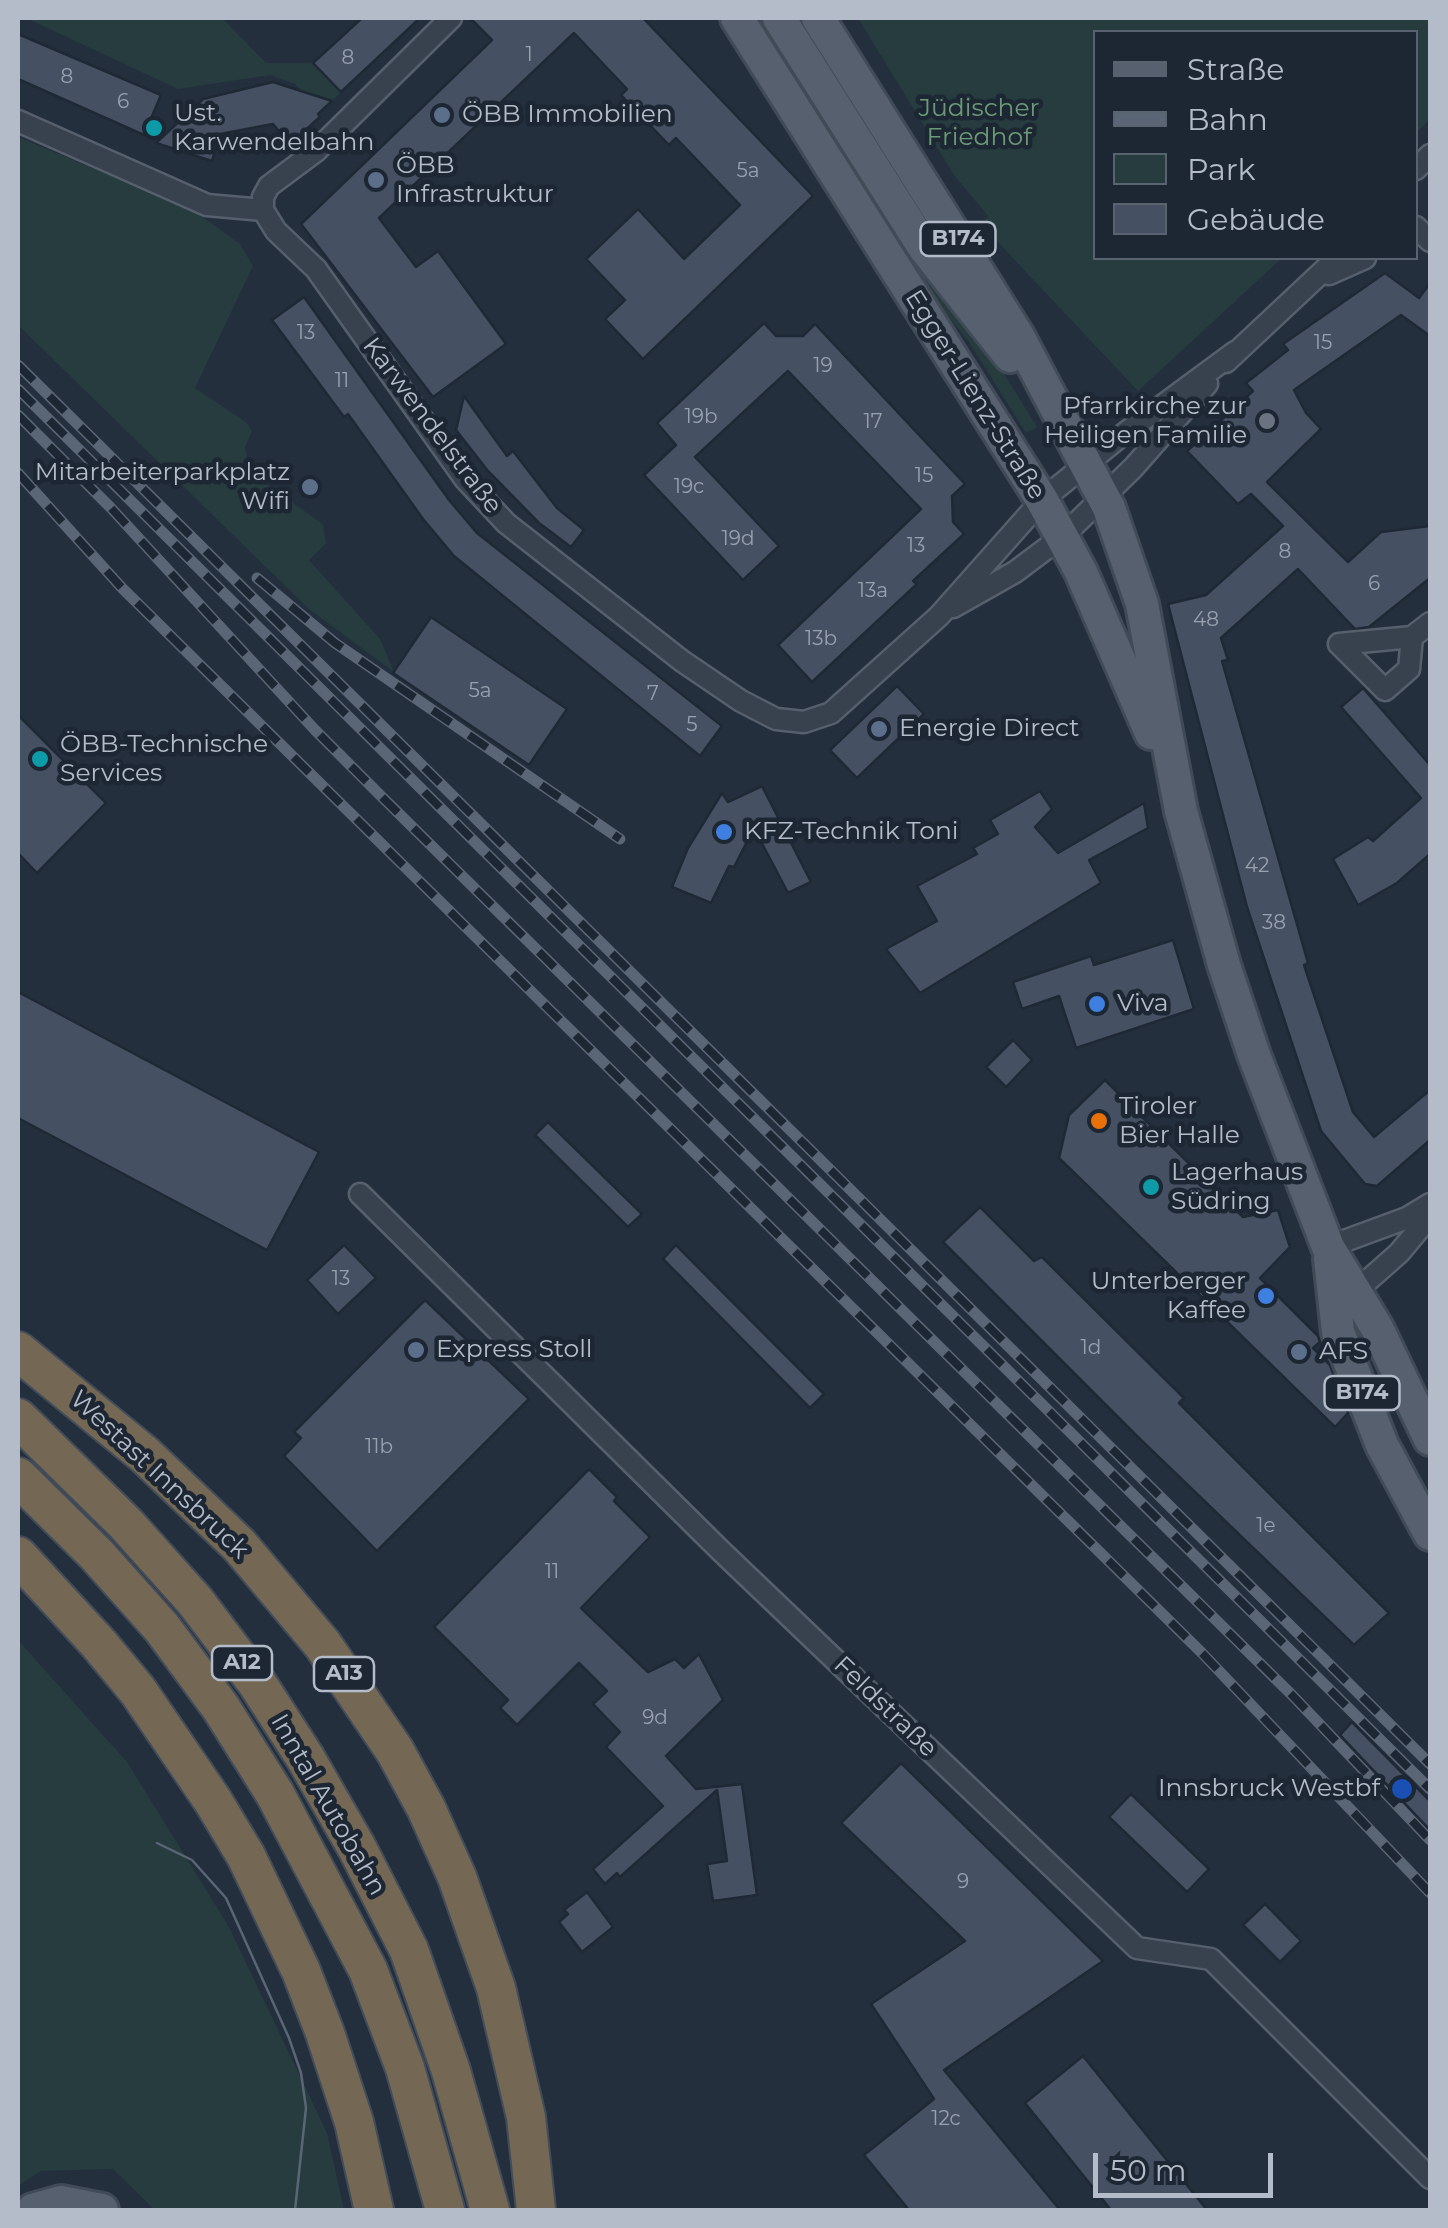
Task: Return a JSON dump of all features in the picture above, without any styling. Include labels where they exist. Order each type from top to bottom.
[{"type":"highway","name":"Westast Innsbruck","points":[[18,1351],[144,1455],[239,1546],[323,1644],[394,1751],[426,1808],[456,1876],[496,1988],[526,2117],[536,2210]]},
{"type":"highway","name":"Inntal Autobahn","points":[[18,1418],[126,1524],[195,1601],[257,1683],[357,1848],[409,1950],[451,2071],[490,2210]]},
{"type":"highway","name":"Inntal Autobahn","points":[[18,1477],[96,1554],[162,1628],[221,1708],[275,1794],[368,1970],[405,2068],[445,2210]]},
{"type":"highway","points":[[18,1556],[138,1691],[213,1800],[246,1856],[301,1971],[340,2080],[374,2210]]},
{"type":"main road","name":"Egger-Lienz-Straße","points":[[737,18],[1063,536],[1119,655],[1176,792]]},
{"type":"main road","name":"Egger-Lienz-Straße","points":[[779,18],[923,246],[1054,408]]},
{"type":"main road","name":"Egger-Lienz-Straße","points":[[818,18],[1018,336],[1104,498],[1142,604],[1176,792],[1239,1010],[1328,1247],[1356,1291],[1430,1439]]},
{"type":"main road","name":"Egger-Lienz-Straße","points":[[1328,1247],[1338,1332],[1382,1445],[1418,1482],[1430,1534]]},
{"type":"main road","points":[[33,2210],[61,2202],[102,2210]]},
{"type":"street","points":[[18,121],[207,205],[263,210],[263,197],[269,186],[316,151],[451,18]]},
{"type":"street","name":"Karwendelstraße","points":[[263,210],[276,231],[316,269],[466,479],[506,523],[682,661],[741,701],[776,719],[804,722],[831,713],[939,616],[1042,500],[1235,352]]},
{"type":"street","points":[[1235,352],[1335,260]]},
{"type":"street","points":[[1309,284],[1361,260]]},
{"type":"street","name":"Karwendelstraße","points":[[939,616],[1015,572],[1063,536],[1104,498],[1235,352]]},
{"type":"street","points":[[1412,637],[1430,623]]},
{"type":"street","name":"Feldstraße","points":[[360,1194],[722,1552],[1138,1948],[1211,1959],[1430,2178]]},
{"type":"street","points":[[1328,1247],[1408,1218],[1430,1204]]},
{"type":"street","points":[[1356,1291],[1399,1253],[1430,1216]]},
{"type":"green space","points":[[26,18],[222,18],[266,63],[313,63],[341,92],[322,111],[295,84],[270,75],[178,89]]},
{"type":"green space","name":"Jüdischer Friedhof","points":[[858,18],[1430,18],[1430,119],[1418,131],[1418,30],[1093,30],[1093,260],[1280,260],[1138,391],[981,224],[988,216],[954,175]]},
{"type":"green space","points":[[18,137],[193,210],[240,244],[253,266],[195,388],[247,423],[252,431],[245,447],[250,473],[323,524],[326,543],[309,560],[380,639],[394,672],[309,609],[18,325]]},
{"type":"green space","points":[[885,209],[998,364],[1037,427],[1026,433],[969,342],[921,282],[876,214]]},
{"type":"green space","points":[[18,1640],[127,1762],[229,1927],[327,2133],[344,2210],[155,2210],[113,2169],[41,2171],[18,2186]]},
{"type":"building","points":[[362,18],[420,18],[341,92],[313,63]]},
{"type":"building","points":[[470,18],[643,18],[813,196],[643,359],[605,319],[625,300],[586,259],[638,209],[684,259],[740,205],[676,138],[669,145],[621,95],[627,89],[574,33],[379,218],[416,267],[438,251],[506,344],[433,397],[301,224],[492,40]]},
{"type":"building","points":[[18,34],[161,95],[144,135],[18,79]]},
{"type":"building","points":[[273,82],[332,101],[290,144],[273,124],[220,134],[212,161],[156,143],[203,99]]},
{"type":"building","points":[[1385,273],[1419,298],[1430,283],[1430,336],[1401,315],[1294,390],[1306,413],[1321,429],[1267,482],[1348,562],[1381,532],[1430,526],[1430,578],[1369,627],[1355,629],[1298,569],[1221,638],[1228,660],[1222,661],[1308,963],[1304,965],[1353,1112],[1374,1137],[1430,1090],[1430,1140],[1377,1186],[1365,1184],[1321,1131],[1247,907],[1168,604],[1206,595],[1283,526],[1251,494],[1238,504],[1187,451],[1253,391],[1246,383],[1288,350],[1283,344]]},
{"type":"building","points":[[304,297],[449,500],[477,533],[722,726],[700,756],[454,556],[272,320]]},
{"type":"building","points":[[764,323],[776,336],[803,336],[815,324],[965,484],[952,496],[953,522],[964,534],[913,581],[917,584],[812,682],[778,645],[921,509],[788,371],[695,457],[779,546],[743,580],[644,475],[676,445],[657,423]]},
{"type":"building","points":[[464,396],[507,456],[513,451],[557,508],[584,530],[571,547],[539,523],[488,471],[456,430]]},
{"type":"building","points":[[431,617],[567,709],[529,765],[393,673]]},
{"type":"building","points":[[897,686],[924,714],[857,778],[830,750]]},
{"type":"building","points":[[1363,688],[1430,765],[1430,854],[1397,883],[1358,905],[1333,859],[1368,837],[1373,841],[1421,798],[1341,707]]},
{"type":"building","name":"ÖBB-Technische Services","points":[[18,715],[106,803],[37,873],[18,853]]},
{"type":"building","points":[[762,786],[811,882],[788,893],[754,828],[711,903],[672,887],[688,848],[722,793],[728,802]]},
{"type":"building","points":[[1040,791],[1052,809],[1035,827],[1058,853],[1144,803],[1148,828],[1089,860],[1101,883],[920,993],[886,949],[937,921],[917,886],[977,854],[973,848],[998,834],[990,820]]},
{"type":"building","points":[[1173,940],[1194,1009],[1076,1048],[1059,996],[1022,1009],[1013,982],[1091,956],[1094,965]]},
{"type":"building","points":[[18,992],[319,1152],[267,1250],[18,1118]]},
{"type":"building","points":[[1013,1040],[1032,1060],[1006,1087],[986,1067]]},
{"type":"building","points":[[1105,1080],[1243,1217],[1278,1210],[1290,1247],[1260,1278],[1318,1336],[1320,1342],[1313,1348],[1330,1365],[1348,1413],[1335,1427],[1059,1158],[1069,1115]]},
{"type":"building","points":[[548,1122],[642,1214],[628,1227],[535,1135]]},
{"type":"building","points":[[980,1207],[1034,1261],[1042,1257],[1184,1398],[1179,1403],[1389,1613],[1354,1645],[1141,1440],[943,1242]]},
{"type":"building","points":[[344,1245],[376,1278],[338,1314],[307,1280]]},
{"type":"building","points":[[676,1245],[824,1394],[810,1408],[663,1259]]},
{"type":"building","points":[[425,1300],[529,1399],[377,1551],[284,1456],[301,1438],[294,1432]]},
{"type":"building","points":[[589,1469],[650,1537],[581,1608],[648,1672],[675,1659],[684,1668],[699,1654],[723,1700],[666,1756],[696,1789],[742,1784],[757,1895],[713,1901],[707,1864],[727,1861],[717,1790],[620,1877],[617,1873],[605,1884],[593,1869],[663,1806],[606,1747],[620,1732],[593,1704],[607,1691],[579,1663],[517,1725],[500,1708],[508,1700],[434,1627]]},
{"type":"building","points":[[1352,1722],[1430,1801],[1430,1830],[1340,1735]]},
{"type":"building","points":[[901,1763],[1103,1961],[944,2070],[1060,2210],[909,2210],[864,2155],[934,2099],[871,2004],[965,1941],[841,1823]]},
{"type":"building","points":[[1131,1794],[1209,1869],[1187,1892],[1109,1817]]},
{"type":"building","points":[[587,1892],[613,1927],[582,1952],[559,1922],[568,1914],[564,1910]]},
{"type":"building","points":[[1265,1904],[1301,1941],[1280,1962],[1243,1925]]},
{"type":"building","points":[[1083,2056],[1207,2210],[1111,2210],[1025,2103]]},
{"type":"tram line","points":[[157,1843],[192,1860],[226,1898],[289,2038],[301,2073],[306,2108],[295,2210]]},
{"type":"railway","points":[[18,365],[1430,1764]]},
{"type":"railway","points":[[18,389],[1430,1789]]},
{"type":"railway","points":[[18,415],[111,508],[315,730],[1292,1695],[1430,1840]]},
{"type":"railway","points":[[18,473],[122,588],[1202,1653],[1430,1893]]},
{"type":"railway","points":[[257,578],[335,643],[620,839]]},
{"type":"place","name":"ÖBB Immobilien","points":[[442,115]]},
{"type":"place","name":"Ust. Karwendelbahn","points":[[154,128]]},
{"type":"place","name":"ÖBB Infrastruktur","points":[[376,180]]},
{"type":"place","name":"Pfarrkirche zur Heiligen Familie","points":[[1267,421]]},
{"type":"place","name":"Mitarbeiterparkplatz Wifi","points":[[310,487]]},
{"type":"place","name":"Energie Direct","points":[[879,729]]},
{"type":"place","name":"ÖBB-Technische Services","points":[[40,759]]},
{"type":"place","name":"KFZ-Technik Toni","points":[[724,832]]},
{"type":"place","name":"Viva","points":[[1097,1004]]},
{"type":"place","name":"Tiroler Bier Halle","points":[[1099,1121]]},
{"type":"place","name":"Lagerhaus Südring","points":[[1151,1187]]},
{"type":"place","name":"Unterberger Kaffee","points":[[1266,1296]]},
{"type":"place","name":"Express Stoll","points":[[416,1350]]},
{"type":"place","name":"AFS","points":[[1299,1352]]},
{"type":"place","name":"Innsbruck Westbf","points":[[1402,1789]]}]
